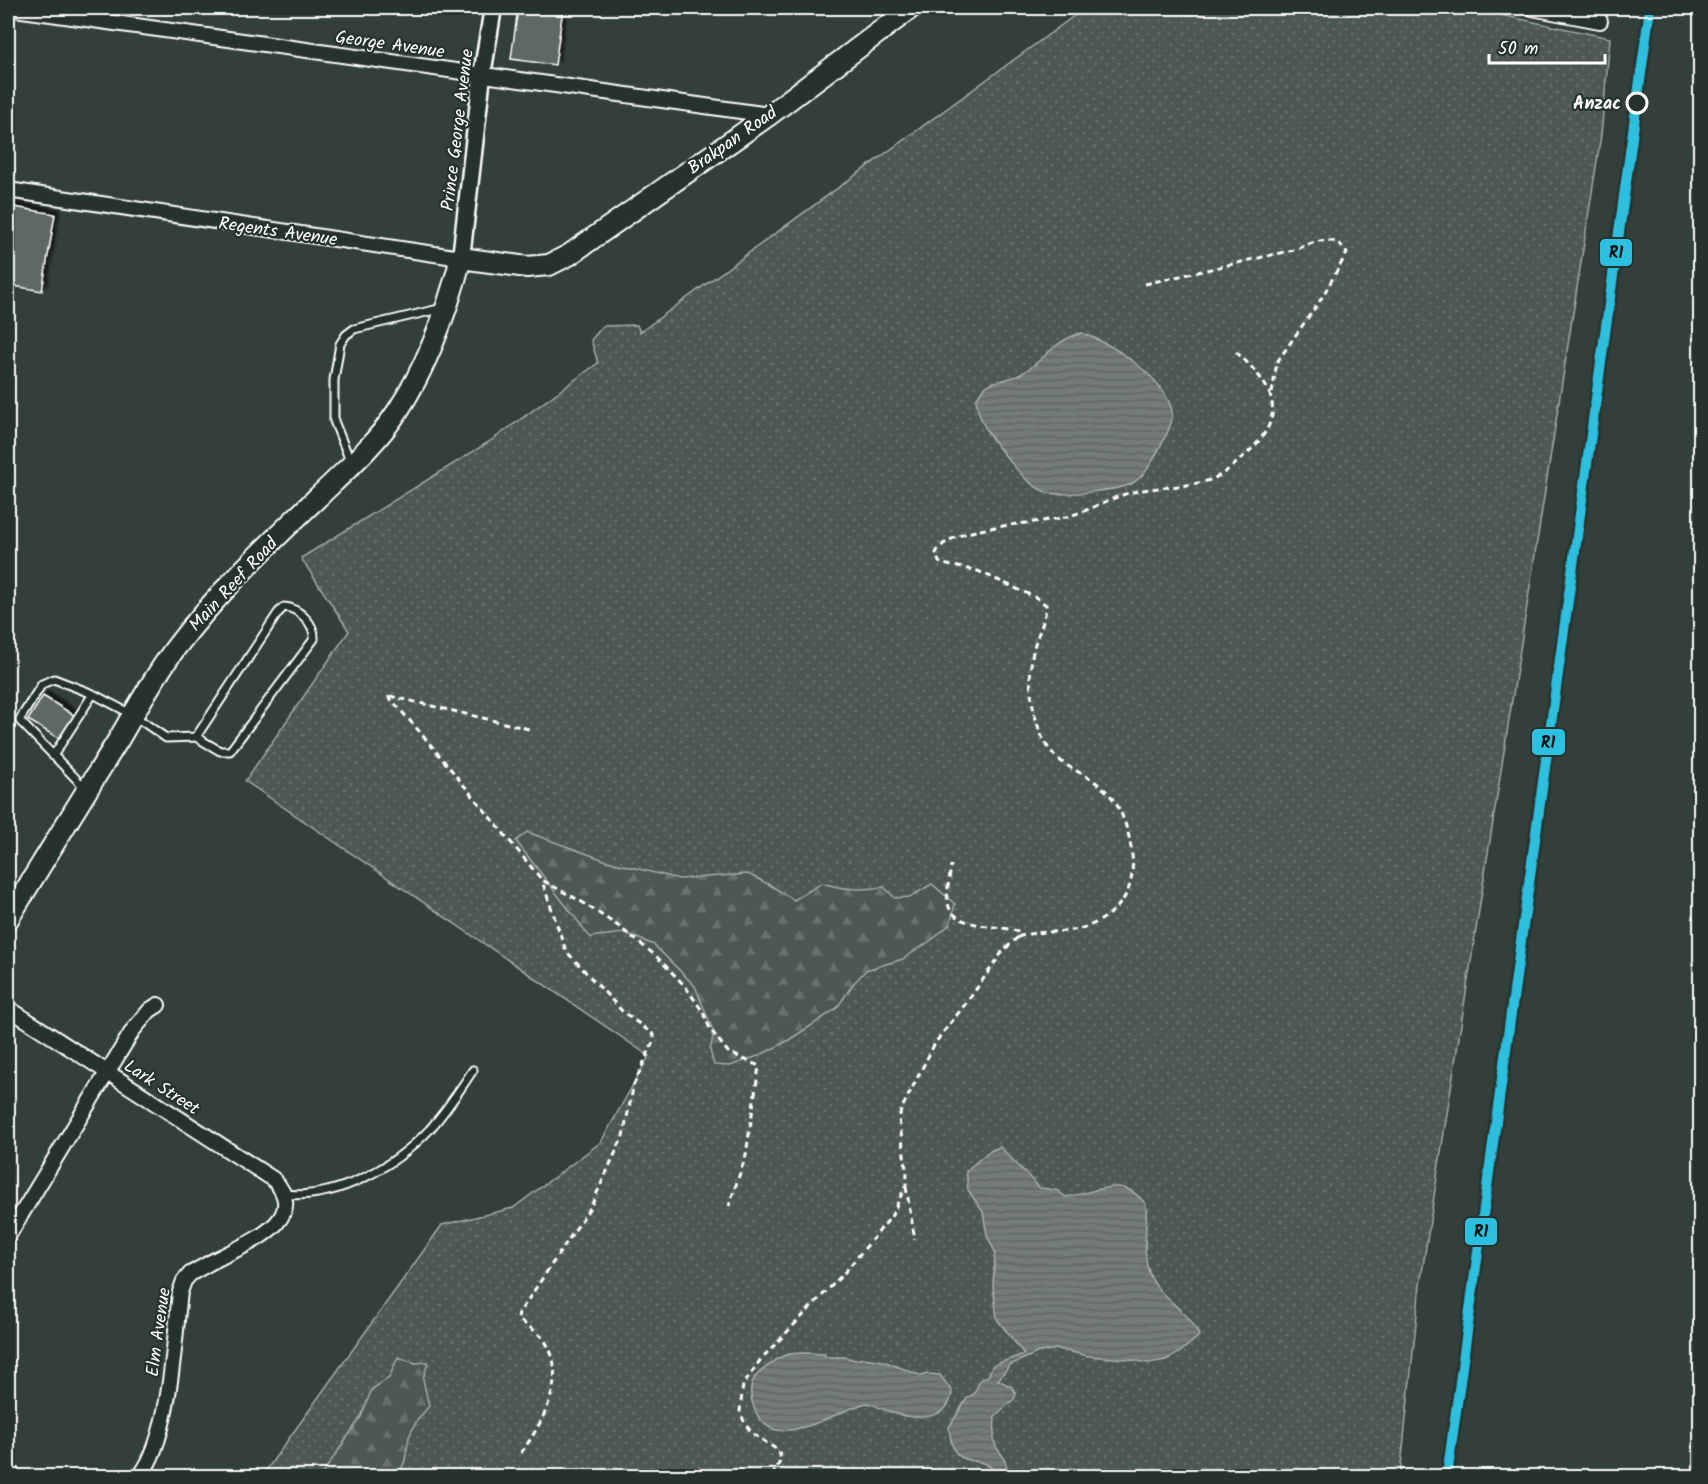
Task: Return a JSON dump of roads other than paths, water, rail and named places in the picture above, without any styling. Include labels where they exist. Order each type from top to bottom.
[{"type":"main road","name":"Brakpan Road","points":[[549,265],[569,255],[769,115],[911,8]]},
{"type":"main road","name":"Regents Avenue","points":[[461,258],[521,267],[549,265]]},
{"type":"main road","name":"Main Reef Road","points":[[8,919],[177,646],[221,593],[352,465],[396,413],[421,370],[446,308],[461,258]]},
{"type":"street","name":"George Avenue","points":[[8,8],[769,115]]},
{"type":"street","name":"Prince George Avenue","points":[[461,258],[482,75],[493,8]]},
{"type":"street","points":[[1532,8],[1600,21]]},
{"type":"street","name":"Regents Avenue","points":[[8,190],[461,258]]},
{"type":"street","points":[[8,1236],[133,1030],[150,1010],[158,1005]]},
{"type":"street","name":"Lark Street","points":[[8,1008],[273,1179],[281,1188],[284,1199]]},
{"type":"street","name":"Elm Avenue","points":[[140,1476],[149,1465],[165,1413],[180,1292],[184,1281],[190,1274],[266,1234],[280,1219],[284,1199]]},
{"type":"street","points":[[8,1468],[13,1476]]},
{"type":"lane","points":[[352,465],[334,421],[334,381],[340,344],[354,329],[419,312],[446,308]]},
{"type":"lane","points":[[87,790],[22,725],[20,718],[42,684],[54,679],[93,694],[133,715],[166,738],[196,737],[220,751],[230,751],[314,639],[314,632],[307,620],[289,608],[284,608],[278,613],[196,737]]},
{"type":"lane","points":[[53,756],[93,694]]},
{"type":"lane","points":[[284,1199],[330,1191],[366,1177],[405,1152],[430,1129],[452,1102],[473,1070]]},
{"type":"place","name":"Anzac","points":[[1637,103]]}]
